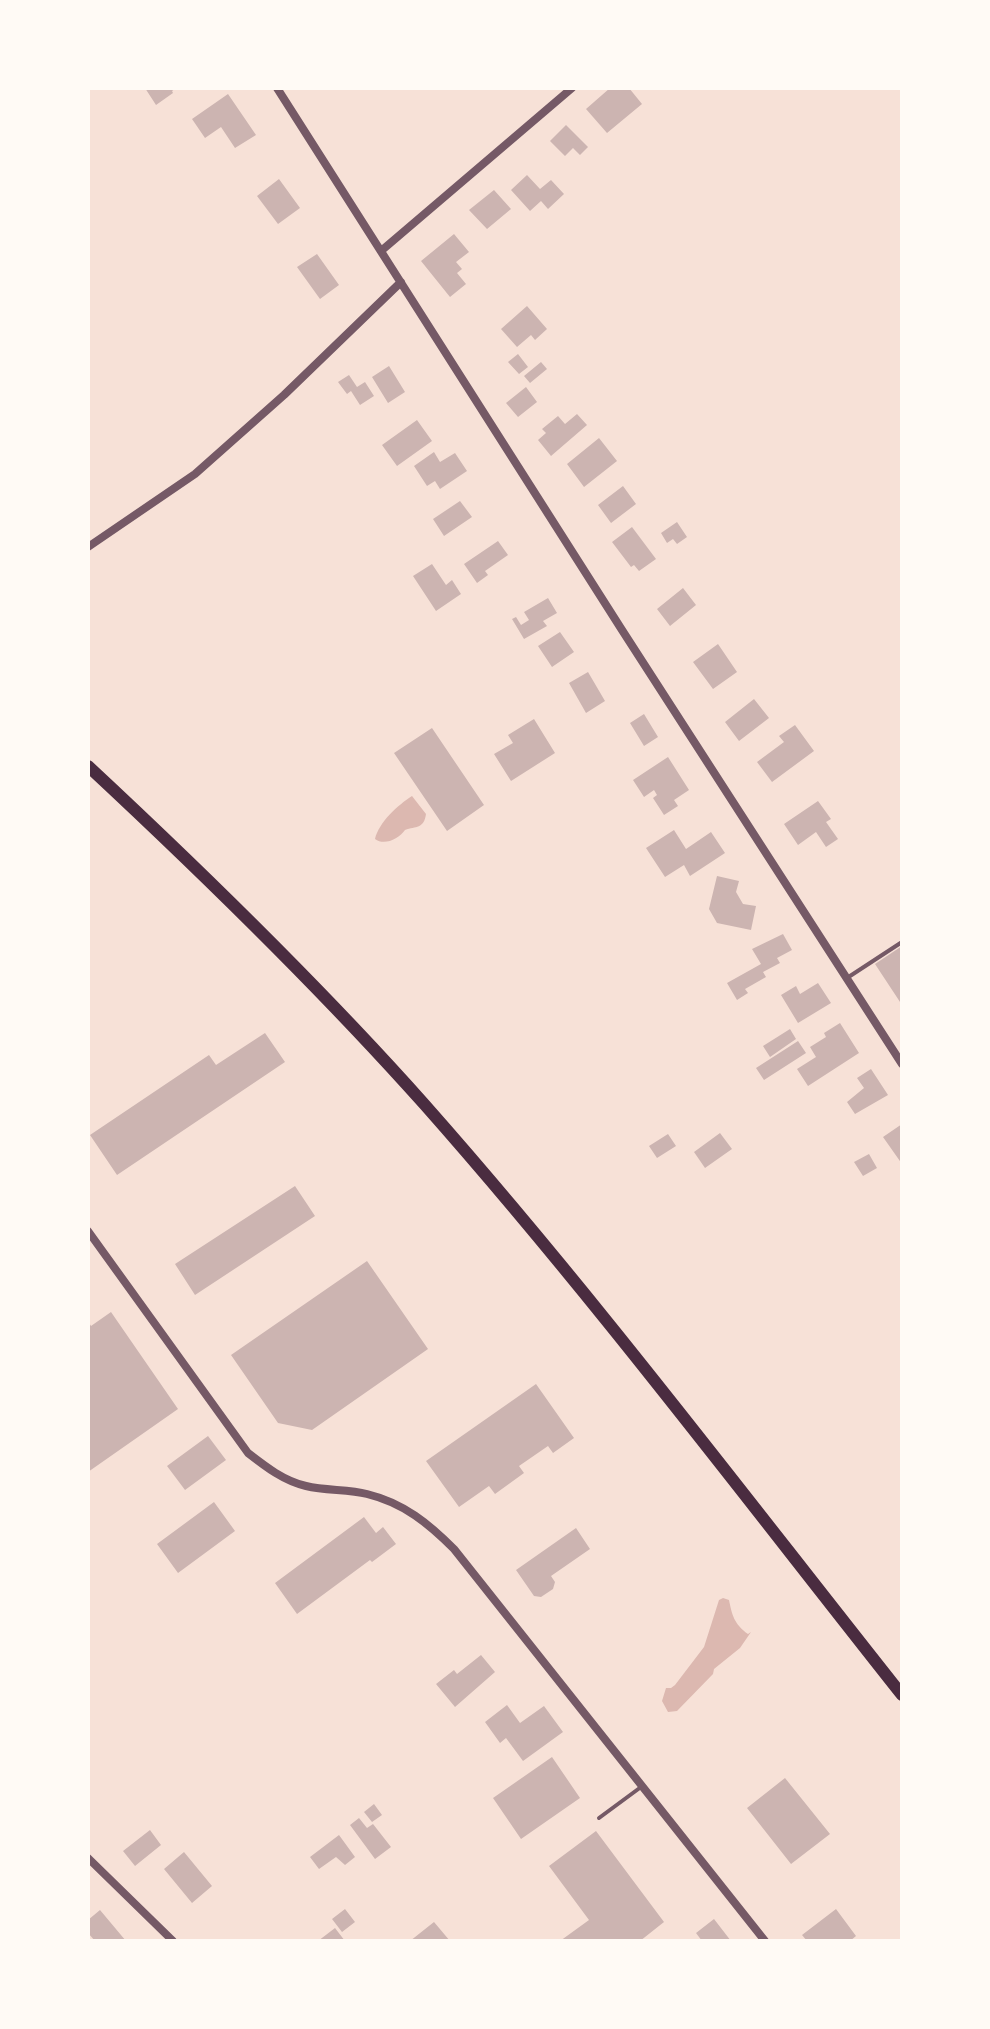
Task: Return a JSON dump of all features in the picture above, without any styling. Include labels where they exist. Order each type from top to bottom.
[{"type":"main road","points":[[88,766],[195,865],[424,1104],[608,1323],[902,1695]]},
{"type":"street","points":[[277,88],[902,1064]]},
{"type":"street","points":[[381,251],[572,88]]},
{"type":"street","points":[[88,547],[195,474],[284,395],[401,282]]},
{"type":"street","points":[[88,1231],[248,1453],[273,1473],[306,1486],[366,1494],[395,1503],[426,1521],[454,1549],[765,1941]]},
{"type":"street","points":[[88,1858],[173,1941]]},
{"type":"lane","points":[[847,978],[902,942]]},
{"type":"lane","points":[[599,1818],[641,1787]]},
{"type":"shaded area","points":[[412,796],[426,814],[423,822],[391,840],[383,842],[375,839],[380,826],[390,814]]},
{"type":"shaded area","points":[[719,1600],[729,1600],[740,1627],[748,1634],[751,1632],[740,1648],[714,1669],[713,1674],[677,1711],[668,1712],[662,1701],[666,1688],[675,1685],[704,1647]]},
{"type":"building","points":[[145,88],[176,88],[156,105]]},
{"type":"building","points":[[610,88],[629,88],[642,104],[607,133],[586,109]]},
{"type":"building","points":[[228,94],[256,135],[235,148],[221,127],[205,138],[192,119]]},
{"type":"building","points":[[566,125],[588,147],[580,155],[573,148],[565,156],[550,141]]},
{"type":"building","points":[[527,175],[540,189],[551,180],[564,194],[548,209],[541,201],[530,211],[511,190]]},
{"type":"building","points":[[279,179],[300,208],[278,224],[257,196]]},
{"type":"building","points":[[494,190],[511,209],[487,229],[469,210]]},
{"type":"building","points":[[454,234],[469,252],[456,262],[462,269],[457,273],[466,284],[450,297],[421,261]]},
{"type":"building","points":[[317,254],[339,285],[320,299],[297,267]]},
{"type":"building","points":[[527,306],[547,329],[535,340],[531,335],[517,347],[501,329]]},
{"type":"building","points":[[518,354],[528,367],[519,374],[508,362]]},
{"type":"building","points":[[541,362],[547,369],[530,383],[524,376]]},
{"type":"building","points":[[389,366],[405,392],[388,403],[372,377]]},
{"type":"building","points":[[349,375],[357,387],[365,382],[374,396],[360,405],[351,391],[347,394],[338,382]]},
{"type":"building","points":[[526,387],[537,402],[518,417],[506,403]]},
{"type":"building","points":[[577,414],[587,425],[551,456],[538,440],[546,433],[542,429],[558,416],[565,424]]},
{"type":"building","points":[[417,420],[432,441],[397,466],[382,445]]},
{"type":"building","points":[[599,438],[617,461],[584,487],[567,464]]},
{"type":"building","points":[[434,452],[440,462],[455,453],[467,471],[440,489],[435,481],[427,486],[414,466]]},
{"type":"building","points":[[623,486],[636,504],[611,523],[598,505]]},
{"type":"building","points":[[460,501],[472,517],[444,536],[433,519]]},
{"type":"building","points":[[677,522],[687,537],[677,544],[673,539],[667,543],[661,533]]},
{"type":"building","points":[[632,527],[656,559],[639,571],[634,565],[631,567],[612,542]]},
{"type":"building","points":[[498,541],[508,555],[485,571],[488,575],[477,583],[464,564]]},
{"type":"building","points":[[432,564],[446,585],[452,580],[461,594],[436,611],[413,576]]},
{"type":"building","points":[[683,588],[696,605],[670,626],[657,609]]},
{"type":"building","points":[[548,598],[557,613],[543,621],[547,626],[524,639],[512,619],[516,617],[521,625],[529,620],[524,612]]},
{"type":"building","points":[[560,632],[574,652],[552,667],[538,646]]},
{"type":"building","points":[[718,644],[737,672],[713,689],[693,662]]},
{"type":"building","points":[[588,672],[605,701],[586,713],[569,683]]},
{"type":"building","points":[[754,699],[769,718],[739,741],[725,722]]},
{"type":"building","points":[[644,714],[658,737],[644,746],[630,723]]},
{"type":"building","points":[[534,719],[555,753],[511,781],[494,754],[513,743],[508,735]]},
{"type":"building","points":[[795,725],[814,751],[772,782],[757,762],[784,742],[779,736]]},
{"type":"building","points":[[432,728],[484,805],[447,831],[394,753]]},
{"type":"building","points":[[668,757],[689,790],[674,800],[678,806],[664,815],[653,798],[657,795],[654,790],[644,797],[633,780]]},
{"type":"building","points":[[818,801],[831,819],[826,822],[838,839],[826,847],[816,832],[798,845],[784,824]]},
{"type":"building","points":[[674,830],[686,849],[711,832],[725,853],[690,876],[684,865],[665,877],[646,848]]},
{"type":"building","points":[[717,876],[739,881],[736,892],[743,904],[756,906],[751,930],[717,923],[709,909]]},
{"type":"building","points":[[783,934],[792,950],[777,958],[780,963],[763,972],[766,977],[745,989],[748,993],[737,1000],[727,983],[761,964],[752,949]]},
{"type":"building","points":[[902,946],[902,1005],[875,964]]},
{"type":"building","points":[[818,983],[831,1003],[798,1023],[781,995],[796,986],[800,994]]},
{"type":"building","points":[[840,1023],[859,1053],[808,1086],[797,1069],[816,1057],[810,1047]]},
{"type":"building","points":[[790,1029],[796,1039],[770,1057],[763,1046]]},
{"type":"building","points":[[265,1033],[285,1062],[117,1175],[90,1135],[209,1055],[216,1065]]},
{"type":"building","points":[[798,1041],[806,1053],[764,1080],[756,1068]]},
{"type":"building","points":[[871,1069],[888,1095],[855,1114],[847,1102],[864,1088],[857,1078]]},
{"type":"building","points":[[902,1124],[902,1164],[883,1137]]},
{"type":"building","points":[[720,1133],[732,1149],[705,1168],[694,1152]]},
{"type":"building","points":[[668,1134],[676,1146],[657,1158],[649,1146]]},
{"type":"building","points":[[869,1154],[877,1168],[863,1176],[854,1162]]},
{"type":"building","points":[[295,1186],[315,1216],[195,1295],[175,1264]]},
{"type":"building","points":[[367,1261],[428,1349],[312,1430],[278,1423],[231,1355]]},
{"type":"building","points":[[111,1312],[178,1409],[88,1472],[88,1321],[91,1326]]},
{"type":"building","points":[[536,1384],[574,1438],[553,1453],[548,1446],[519,1466],[524,1473],[495,1494],[489,1486],[459,1507],[426,1461]]},
{"type":"building","points":[[208,1436],[226,1460],[185,1490],[167,1466]]},
{"type":"building","points":[[214,1502],[235,1531],[178,1573],[157,1544]]},
{"type":"building","points":[[364,1517],[376,1533],[383,1527],[396,1544],[297,1614],[275,1583]]},
{"type":"building","points":[[576,1528],[590,1549],[551,1576],[555,1582],[553,1589],[541,1597],[534,1596],[516,1570]]},
{"type":"building","points":[[481,1655],[495,1672],[455,1707],[436,1684],[454,1670],[457,1674]]},
{"type":"building","points":[[507,1705],[520,1723],[544,1706],[563,1732],[523,1761],[506,1738],[500,1743],[485,1722]]},
{"type":"building","points":[[552,1757],[580,1798],[521,1839],[493,1798]]},
{"type":"building","points":[[785,1778],[830,1834],[791,1864],[747,1808]]},
{"type":"building","points":[[374,1804],[382,1815],[372,1822],[364,1812]]},
{"type":"building","points":[[359,1818],[367,1828],[373,1824],[391,1847],[375,1859],[350,1825]]},
{"type":"building","points":[[150,1830],[161,1845],[135,1866],[123,1851]]},
{"type":"building","points":[[596,1831],[664,1922],[640,1941],[560,1941],[589,1920],[549,1866]]},
{"type":"building","points":[[339,1835],[355,1857],[345,1865],[336,1857],[319,1869],[310,1857]]},
{"type":"building","points":[[184,1852],[212,1886],[192,1903],[164,1869]]},
{"type":"building","points":[[345,1909],[355,1922],[342,1932],[332,1919]]},
{"type":"building","points":[[836,1909],[856,1936],[850,1941],[807,1941],[802,1935]]},
{"type":"building","points":[[100,1910],[126,1941],[95,1941],[88,1933],[88,1920]]},
{"type":"building","points":[[714,1919],[731,1941],[702,1941],[696,1933]]},
{"type":"building","points":[[434,1922],[450,1941],[410,1941]]},
{"type":"building","points":[[335,1928],[345,1941],[318,1941]]}]
